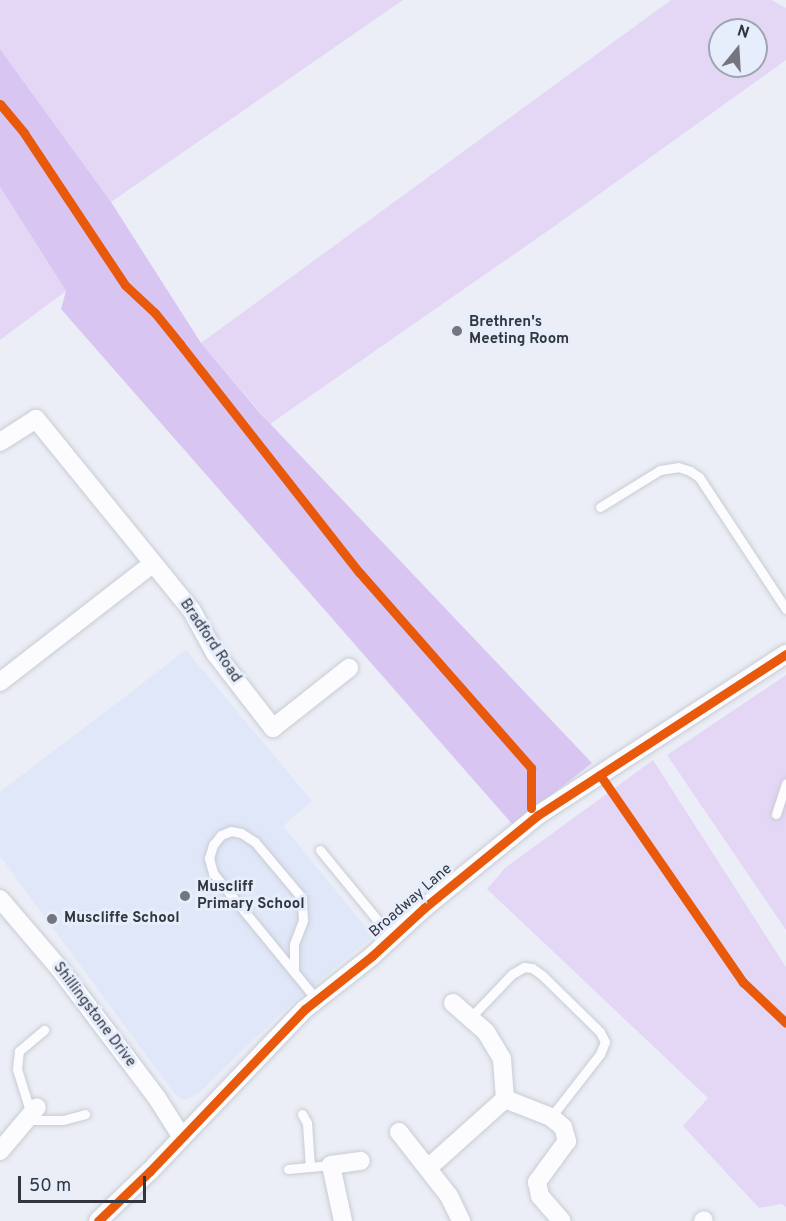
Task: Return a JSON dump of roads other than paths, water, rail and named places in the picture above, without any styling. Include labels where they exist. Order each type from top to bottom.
[{"type":"street","name":"Bradford Road","points":[[0,442],[32,413],[192,611],[215,653],[273,728],[349,668]]},
{"type":"street","points":[[0,682],[152,564]]},
{"type":"street","name":"Broadway Lane","points":[[98,1221],[150,1171],[181,1136],[316,999],[538,815],[786,654]]},
{"type":"street","name":"Shillingstone Drive","points":[[3,909],[59,968],[157,1098],[181,1136]]},
{"type":"street","points":[[453,1003],[486,1032],[502,1059],[505,1099]]},
{"type":"street","points":[[505,1099],[551,1117],[563,1127],[567,1141],[537,1182],[540,1196],[562,1221]]},
{"type":"street","points":[[428,1168],[505,1099]]},
{"type":"street","points":[[0,1151],[31,1114]]},
{"type":"street","points":[[399,1132],[449,1196],[461,1221]]},
{"type":"street","points":[[343,1221],[331,1165],[361,1161]]},
{"type":"lane","points":[[600,507],[660,470],[678,467],[690,471],[699,477],[786,609]]},
{"type":"lane","points":[[776,814],[786,784]]},
{"type":"lane","points":[[294,972],[294,944],[305,909],[302,898],[255,842],[241,833],[231,831],[221,835],[213,845],[209,858],[213,873],[316,999]]},
{"type":"lane","points":[[320,850],[392,938]]},
{"type":"lane","points":[[470,1018],[512,974],[524,967],[532,968],[542,975],[600,1032],[604,1042],[600,1054],[551,1117]]},
{"type":"lane","points":[[44,1030],[19,1051],[17,1069],[31,1114],[63,1120],[85,1114]]},
{"type":"lane","points":[[302,1114],[307,1123],[310,1167]]},
{"type":"lane","points":[[288,1169],[331,1165]]},
{"type":"place","name":"Brethren's Meeting Room","points":[[457,331]]},
{"type":"place","name":"Muscliff Primary School","points":[[185,896]]},
{"type":"place","name":"Muscliffe School","points":[[52,919]]}]
